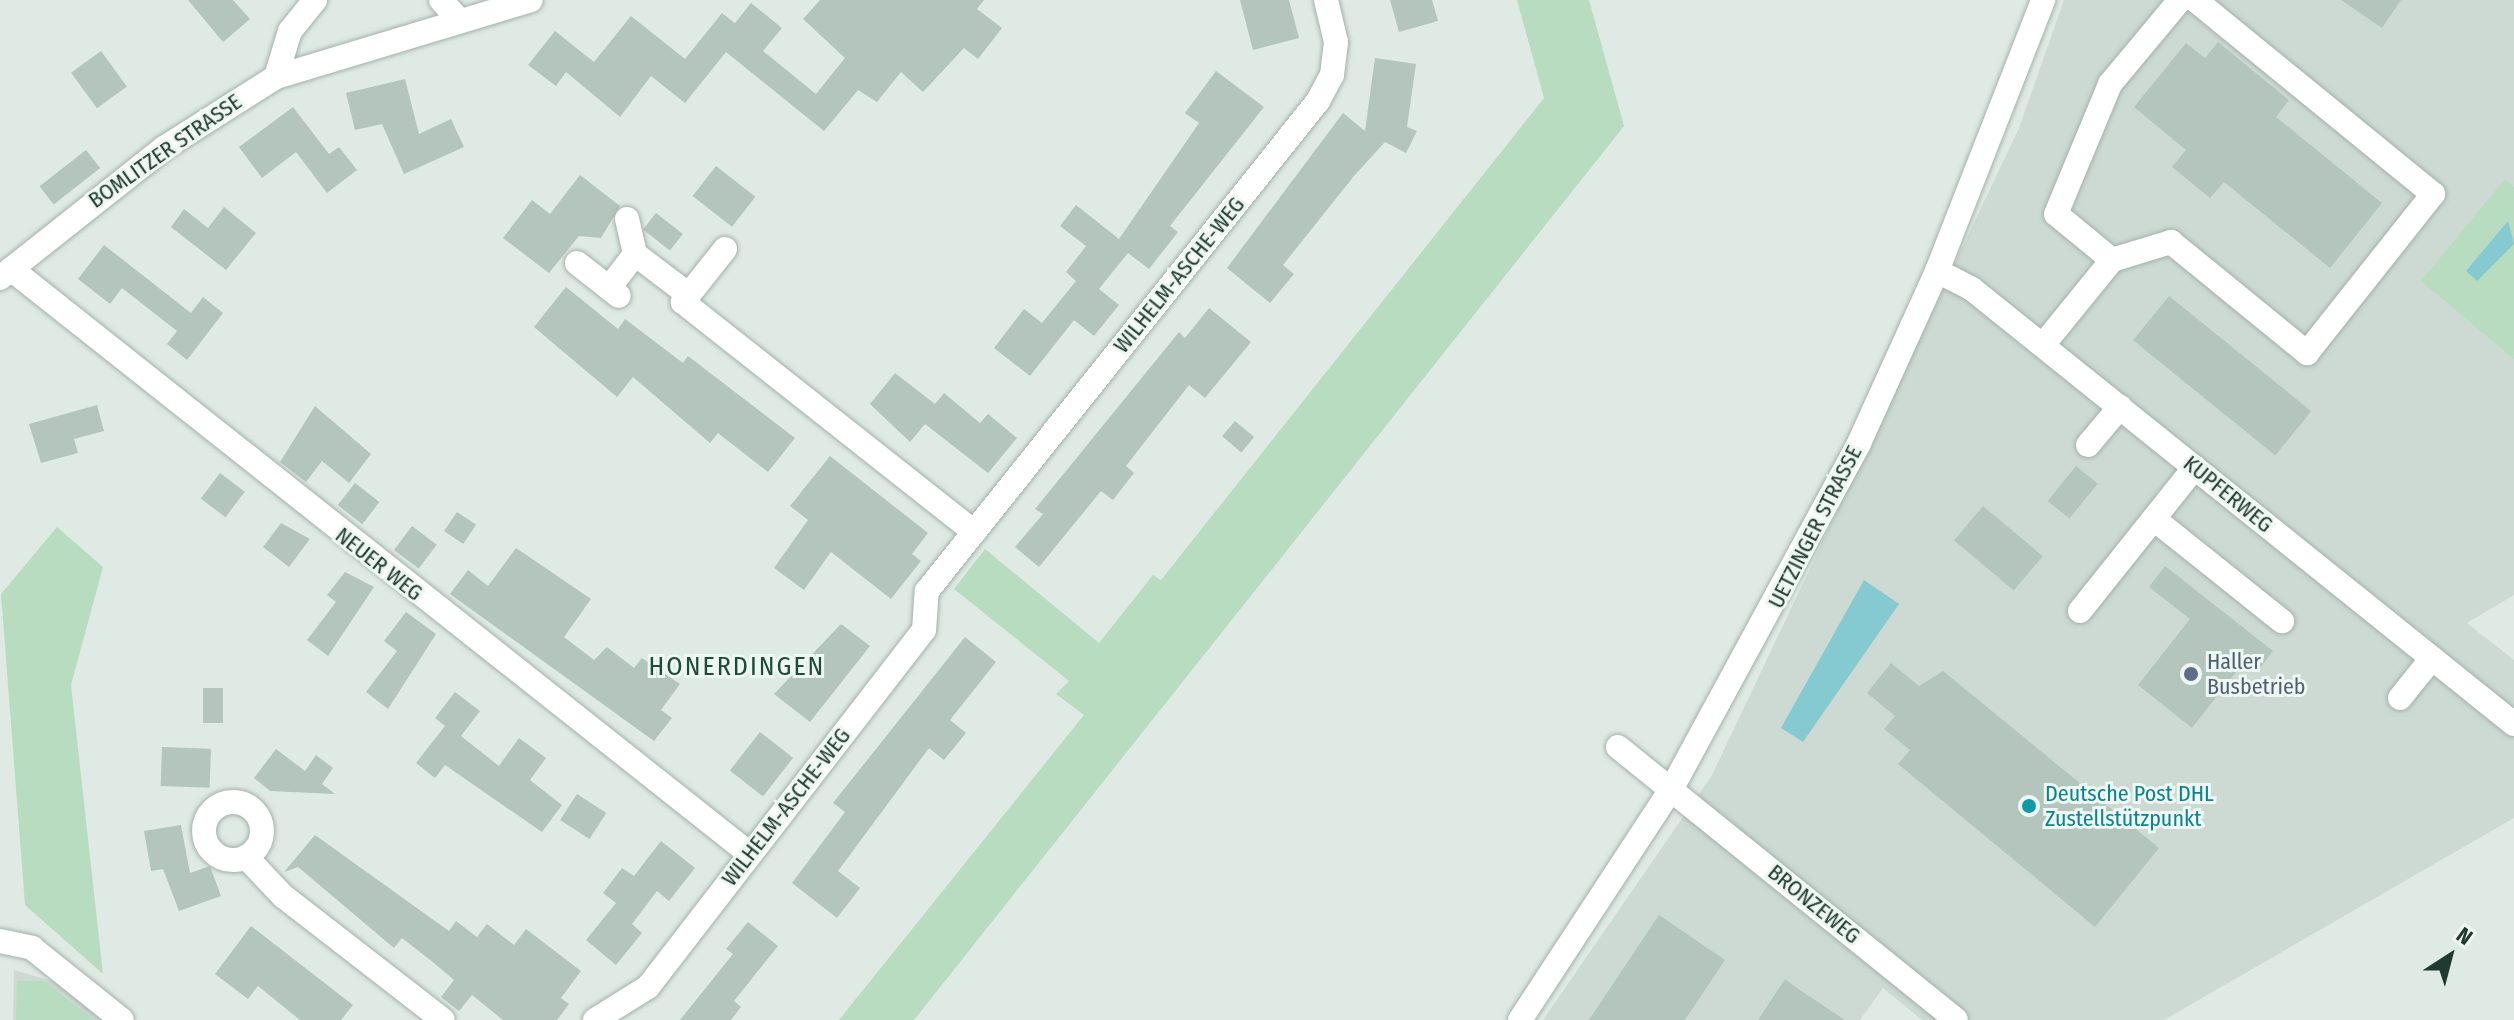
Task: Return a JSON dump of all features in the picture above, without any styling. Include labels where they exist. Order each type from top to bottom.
[{"type":"street","points":[[276,77],[290,31],[315,0]]},
{"type":"street","points":[[441,0],[459,20]]},
{"type":"street","name":"BOMLITZER STRASSE","points":[[6,274],[171,143],[276,77],[531,0]]},
{"type":"street","name":"WILHELM-ASCHE-WEG","points":[[595,1020],[648,987],[924,630],[927,591],[1318,101],[1332,75],[1336,42],[1326,0]]},
{"type":"street","name":"UETZINGER STRASSE","points":[[1520,1020],[1672,788],[1859,443],[1937,271],[2043,0]]},
{"type":"street","points":[[2112,260],[2056,214],[2110,84],[2180,0]]},
{"type":"street","points":[[2043,345],[2112,260],[2171,242],[2307,353],[2433,194],[2195,0]]},
{"type":"street","points":[[627,219],[635,254],[689,295]]},
{"type":"street","points":[[725,249],[683,302],[974,532]]},
{"type":"street","points":[[577,263],[615,293],[635,254]]},
{"type":"street","name":"KUPFERWEG","points":[[1937,271],[1972,289],[2514,724]]},
{"type":"street","name":"NEUER WEG","points":[[6,274],[750,854]]},
{"type":"street","points":[[2088,445],[2120,407]]},
{"type":"street","points":[[2080,611],[2195,467]]},
{"type":"street","points":[[2154,519],[2282,621]]},
{"type":"street","points":[[2400,698],[2432,658]]},
{"type":"street","name":"BRONZEWEG","points":[[1618,747],[1956,1020]]},
{"type":"street","points":[[246,857],[283,896],[443,1020]]},
{"type":"street","points":[[0,941],[32,948],[122,1020]]},
{"type":"shaded area","points":[[2064,0],[2514,0],[2514,595],[2467,623],[2514,660],[2514,818],[2164,1020],[1922,1020],[1883,988],[1860,1020],[1543,1020],[1712,775],[2019,128]]},
{"type":"shaded area","points":[[14,970],[55,982],[102,1020],[13,1020]]},
{"type":"green space","points":[[1517,0],[1589,0],[1624,126],[914,1020],[839,1020],[1084,715],[1056,694],[1069,681],[954,589],[985,549],[1099,643],[1153,575],[1161,580],[1544,98]]},
{"type":"green space","points":[[2505,179],[2514,187],[2514,359],[2421,281]]},
{"type":"green space","points":[[57,527],[103,567],[71,685],[103,974],[25,905],[1,594]]},
{"type":"green space","points":[[17,981],[44,981],[94,1020],[16,1020]]},
{"type":"water","points":[[2508,221],[2514,244],[2477,281],[2466,271]]},
{"type":"water","points":[[1864,580],[1899,604],[1803,742],[1781,728]]},
{"type":"building","points":[[188,0],[233,0],[250,19],[223,42]]},
{"type":"building","points":[[820,0],[984,0],[977,9],[1002,28],[978,59],[964,48],[923,92],[901,72],[877,102],[858,90],[824,131],[726,52],[685,103],[651,76],[620,117],[566,72],[556,86],[528,65],[555,31],[594,62],[631,16],[685,59],[722,13],[735,23],[751,3],[782,28],[763,51],[816,94],[845,58],[803,19]]},
{"type":"building","points":[[1240,0],[1289,0],[1299,38],[1253,50]]},
{"type":"building","points":[[1390,0],[1432,0],[1438,21],[1399,32]]},
{"type":"building","points":[[2341,0],[2401,0],[2382,28]]},
{"type":"building","points":[[2218,42],[2289,100],[2276,117],[2382,203],[2330,268],[2224,182],[2210,198],[2172,167],[2186,150],[2134,107],[2186,43],[2205,58]]},
{"type":"building","points":[[101,51],[127,87],[97,108],[71,73]]},
{"type":"building","points":[[1375,58],[1416,64],[1407,127],[1417,131],[1406,153],[1385,142],[1354,176],[1283,265],[1294,274],[1270,303],[1227,268],[1343,113],[1365,131]]},
{"type":"building","points":[[1216,71],[1264,107],[1170,226],[1178,232],[1149,269],[1128,253],[1099,289],[1119,305],[1094,336],[1074,320],[1030,376],[994,348],[1024,309],[1042,323],[1076,281],[1066,272],[1086,246],[1060,226],[1076,205],[1119,239],[1199,123],[1185,113]]},
{"type":"building","points":[[405,79],[419,134],[451,119],[464,147],[404,174],[382,124],[355,130],[346,93]]},
{"type":"building","points":[[293,107],[329,154],[339,147],[357,170],[327,193],[296,152],[262,178],[239,147]]},
{"type":"building","points":[[86,150],[100,168],[54,204],[40,186]]},
{"type":"building","points":[[716,166],[755,197],[732,227],[693,196]]},
{"type":"building","points":[[580,175],[620,206],[601,238],[579,236],[549,273],[503,238],[532,200],[550,214]]},
{"type":"building","points":[[224,207],[256,233],[226,270],[171,227],[184,209],[208,228]]},
{"type":"building","points":[[656,213],[683,234],[670,250],[643,230]]},
{"type":"building","points":[[104,245],[191,313],[203,297],[223,313],[187,360],[167,344],[177,331],[122,288],[110,304],[78,279]]},
{"type":"building","points":[[566,287],[618,329],[625,319],[683,363],[688,356],[795,438],[768,472],[718,433],[710,443],[633,377],[617,397],[534,327]]},
{"type":"building","points":[[2169,296],[2311,411],[2275,455],[2133,340]]},
{"type":"building","points":[[1209,308],[1251,342],[1205,398],[1189,385],[1126,466],[1134,473],[1113,500],[1101,491],[1039,567],[1015,547],[1043,514],[1035,509],[1179,332],[1185,338]]},
{"type":"building","points":[[895,373],[935,404],[944,393],[980,423],[988,414],[1017,438],[988,473],[925,424],[910,442],[870,404]]},
{"type":"building","points":[[97,405],[104,431],[74,439],[78,453],[41,463],[29,424]]},
{"type":"building","points":[[315,406],[371,454],[349,483],[322,461],[306,482],[280,462]]},
{"type":"building","points":[[1235,421],[1254,437],[1241,452],[1222,436]]},
{"type":"building","points":[[830,456],[928,533],[912,554],[921,561],[891,599],[831,552],[804,590],[774,568],[808,520],[790,506]]},
{"type":"building","points":[[2076,466],[2098,484],[2069,519],[2048,501]]},
{"type":"building","points":[[220,473],[245,492],[225,517],[201,499]]},
{"type":"building","points":[[355,483],[379,502],[362,524],[338,505]]},
{"type":"building","points":[[1983,506],[2043,556],[2014,591],[1954,540]]},
{"type":"building","points":[[457,512],[476,525],[463,544],[444,531]]},
{"type":"building","points":[[281,523],[310,539],[289,567],[263,547]]},
{"type":"building","points":[[412,526],[437,545],[419,569],[394,550]]},
{"type":"building","points":[[516,548],[591,599],[564,637],[594,660],[607,647],[634,668],[642,658],[680,684],[661,710],[672,718],[654,741],[450,594],[468,570],[488,586]]},
{"type":"building","points":[[2165,566],[2273,651],[2257,672],[2244,662],[2192,728],[2138,685],[2190,619],[2149,587]]},
{"type":"building","points":[[345,572],[374,587],[328,656],[307,640],[336,602],[327,595]]},
{"type":"building","points":[[406,612],[436,634],[388,709],[366,692],[397,651],[384,641]]},
{"type":"building","points":[[841,624],[870,646],[810,722],[774,694]]},
{"type":"building","points":[[965,637],[996,662],[950,720],[966,733],[944,760],[929,748],[838,871],[860,888],[837,918],[792,883],[845,812],[833,803]]},
{"type":"building","name":"Deutsche Post DHL Zustellstützpunkt","points":[[1891,663],[1919,686],[1943,671],[2159,848],[2095,927],[1898,764],[1910,750],[1884,729],[1895,716],[1867,693]]},
{"type":"building","points":[[203,688],[223,688],[223,723],[203,723]]},
{"type":"building","points":[[455,692],[480,711],[461,736],[499,766],[519,738],[546,758],[530,780],[562,805],[542,832],[445,765],[435,778],[416,763],[445,726],[435,718]]},
{"type":"building","points":[[760,732],[793,758],[763,796],[730,771]]},
{"type":"building","points":[[162,747],[211,749],[210,788],[161,786]]},
{"type":"building","points":[[276,749],[305,771],[316,755],[333,768],[322,784],[335,794],[270,791],[254,778]]},
{"type":"building","points":[[577,794],[606,813],[589,839],[560,820]]},
{"type":"building","points":[[181,825],[190,873],[210,866],[221,896],[179,911],[163,869],[151,871],[144,831]]},
{"type":"building","points":[[315,835],[449,931],[456,921],[477,937],[487,924],[514,945],[526,929],[581,971],[561,998],[569,1004],[557,1020],[503,1020],[472,995],[459,1011],[441,997],[454,980],[434,963],[402,938],[394,948],[298,867],[284,872]]},
{"type":"building","points":[[661,841],[695,868],[669,901],[657,891],[632,924],[642,933],[616,965],[586,940],[616,903],[603,893],[622,868],[634,876]]},
{"type":"building","points":[[1659,915],[1725,960],[1685,1020],[1589,1020]]},
{"type":"building","points":[[748,922],[778,946],[734,1001],[741,1007],[731,1020],[680,1020],[733,954],[726,949]]},
{"type":"building","points":[[251,926],[353,1005],[341,1020],[300,1020],[258,986],[248,999],[215,974]]},
{"type":"building","points":[[1785,979],[1797,988],[1845,1020],[1758,1020]]},
{"type":"place","name":"Haller Busbetrieb","points":[[2191,674]]},
{"type":"place","name":"Deutsche Post DHL Zustellstützpunkt","points":[[2029,806]]},
{"type":"district","name":"HONERDINGEN","points":[[737,667]]}]
